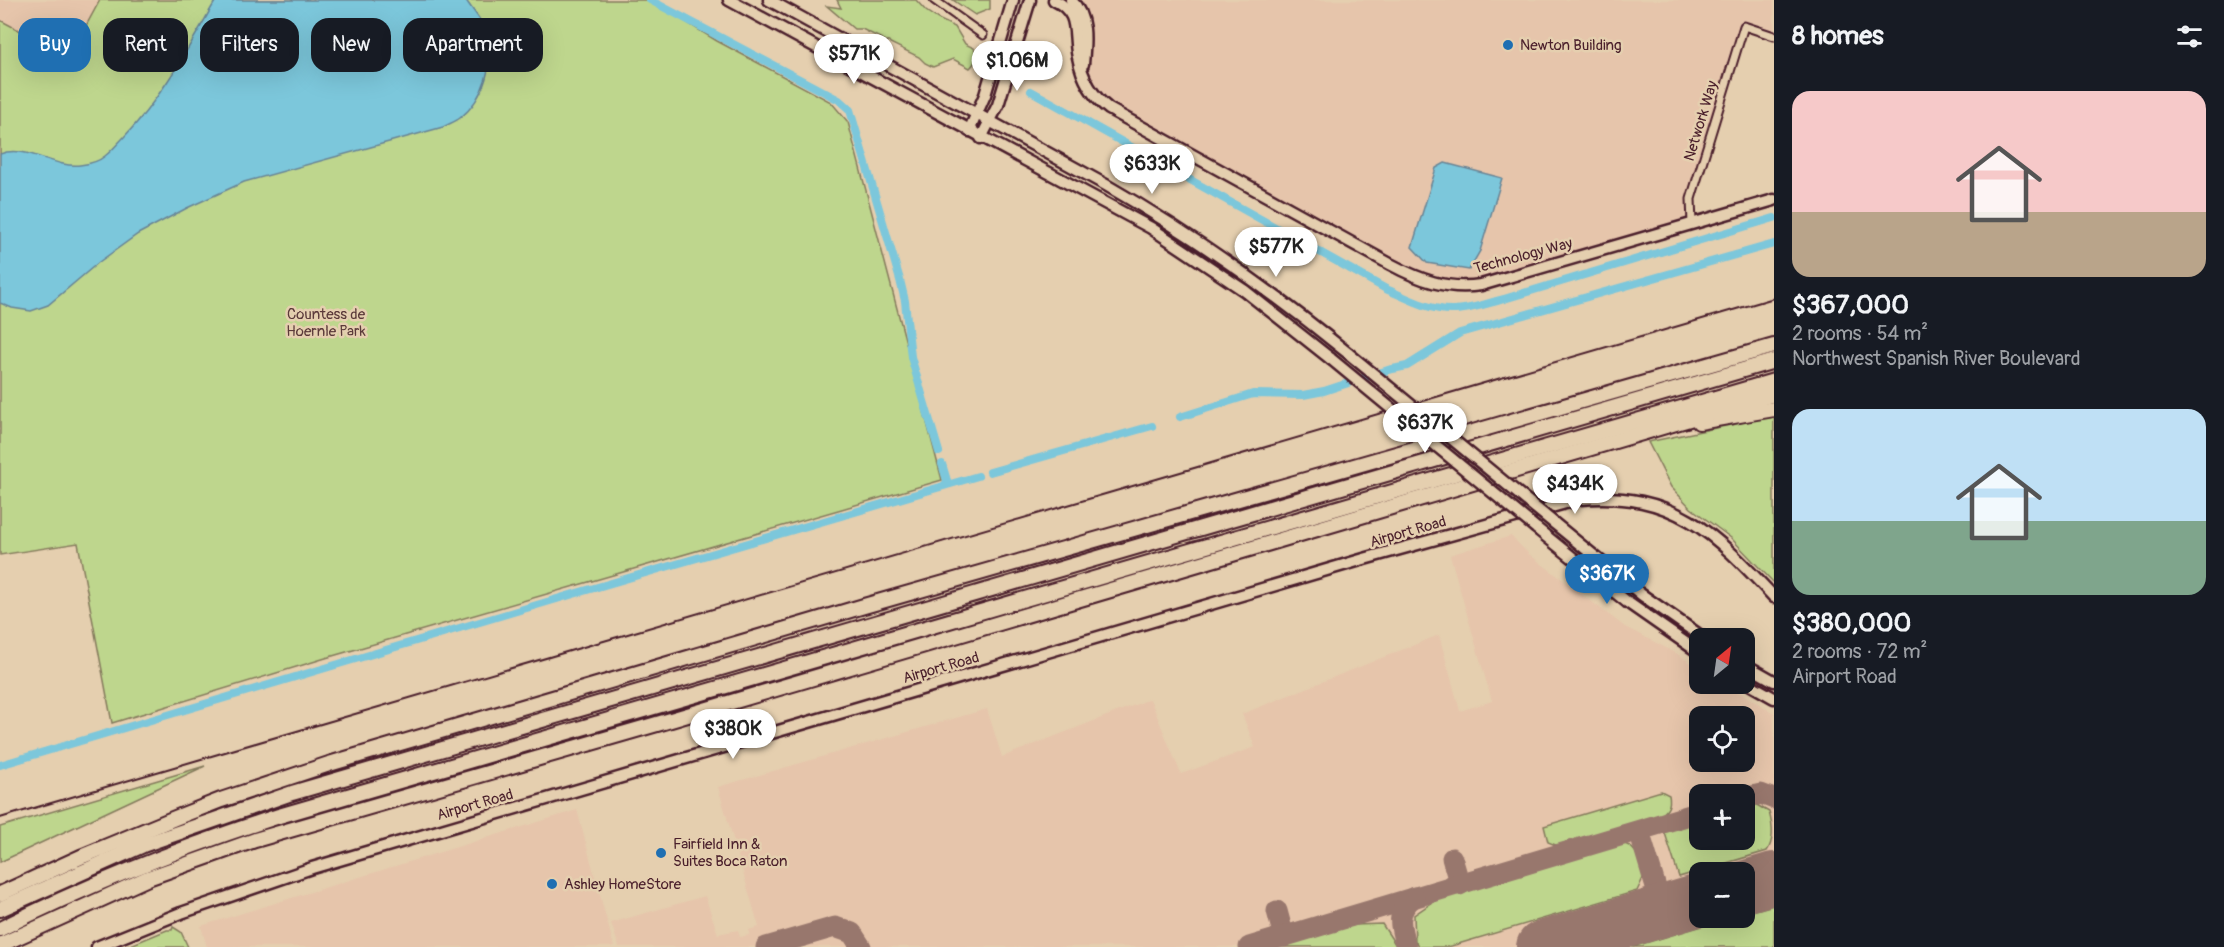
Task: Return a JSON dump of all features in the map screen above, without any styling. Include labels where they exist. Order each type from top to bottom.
[{"type":"highway","points":[[0,894],[165,822],[277,781],[379,749],[864,606],[1774,346]]},
{"type":"highway","points":[[0,909],[143,845],[292,793],[1774,361]]},
{"type":"highway","points":[[0,929],[118,875],[251,825],[1774,381]]},
{"type":"highway","points":[[0,945],[44,923],[148,878],[255,840],[664,722],[1774,394]]},
{"type":"highway","points":[[1653,429],[1774,408]]},
{"type":"highway","points":[[864,606],[976,594]]},
{"type":"highway","points":[[664,722],[787,667]]},
{"type":"street","points":[[729,0],[981,138],[1103,201],[1175,243],[1268,307],[1627,602],[1689,645]]},
{"type":"street","points":[[770,0],[1115,190],[1190,235],[1274,293],[1642,595],[1689,628]]},
{"type":"street","points":[[934,0],[983,35]]},
{"type":"street","points":[[969,131],[977,114],[1014,0]]},
{"type":"street","points":[[981,138],[1000,99],[1030,0]]},
{"type":"street","name":"Technology Way","points":[[1054,0],[1065,7],[1073,19],[1077,56],[1094,94],[1116,113],[1390,264],[1432,284],[1457,287],[1481,285],[1774,200]]},
{"type":"street","points":[[1071,0],[1078,9],[1084,27],[1083,73]]},
{"type":"street","name":"Network Way","points":[[1692,224],[1690,206],[1692,195],[1744,26],[1774,36]]},
{"type":"street","name":"Airport Road","points":[[97,947],[181,913],[312,868],[1364,559],[1580,499],[1633,500],[1681,515],[1715,537],[1774,597]]},
{"type":"street","points":[[1755,670],[1774,681]]},
{"type":"street","points":[[1755,687],[1774,698]]},
{"type":"shaded area","points":[[0,0],[100,0],[91,18],[18,18],[18,30],[0,20]]},
{"type":"shaded area","points":[[1071,0],[1774,0],[1774,36],[1744,27],[1691,199],[1692,224],[1481,285],[1441,285],[1116,113],[1090,88]]},
{"type":"shaded area","points":[[1511,536],[1530,555],[1625,627],[1689,661],[1689,694],[1742,694],[1774,713],[1774,947],[619,947],[611,923],[705,896],[718,934],[738,930],[740,937],[749,935],[749,930],[759,927],[718,787],[987,709],[1002,757],[1150,699],[1181,774],[1255,747],[1242,714],[1439,635],[1460,711],[1492,701],[1450,555]]},
{"type":"shaded area","points":[[577,810],[614,947],[207,947],[201,926]]},
{"type":"green space","name":"Countess de Hoernle Park","points":[[100,0],[650,0],[717,41],[831,102],[848,122],[942,480],[329,657],[112,723],[78,543],[0,555],[0,20],[18,30],[18,72],[91,72],[90,18]]},
{"type":"green space","points":[[837,0],[916,0],[926,11],[955,27],[965,44],[974,48],[975,61],[970,68],[953,59],[933,67],[919,57],[862,29],[854,29],[827,6],[841,8]]},
{"type":"green space","points":[[953,0],[990,0],[990,9],[975,15]]},
{"type":"green space","points":[[1774,416],[1774,583],[1731,538],[1691,508],[1671,487],[1648,442]]},
{"type":"green space","points":[[205,766],[0,862],[0,827]]},
{"type":"green space","points":[[1661,791],[1669,795],[1670,802],[1667,810],[1659,816],[1558,846],[1548,842],[1544,826]]},
{"type":"green space","points":[[1755,804],[1769,812],[1772,838],[1767,851],[1730,862],[1689,862],[1689,874],[1679,877],[1664,830],[1689,823],[1689,850],[1755,850]]},
{"type":"green space","points":[[1620,843],[1631,847],[1639,860],[1644,876],[1637,891],[1448,947],[1419,947],[1415,941],[1414,915],[1436,900]]},
{"type":"green space","points":[[1774,905],[1774,947],[1632,947],[1696,928],[1755,928],[1755,910]]},
{"type":"green space","points":[[1382,924],[1397,947],[1273,947],[1355,925]]},
{"type":"green space","points":[[173,927],[181,932],[188,947],[126,947],[172,930]]},
{"type":"water","points":[[216,0],[466,0],[479,18],[403,18],[403,72],[487,72],[486,79],[476,101],[468,110],[458,119],[443,127],[244,182],[138,234],[99,262],[48,305],[31,311],[12,308],[0,303],[0,154],[20,152],[70,165],[87,164],[102,158],[138,121],[173,72],[188,72],[188,47],[200,27],[200,72],[299,72],[299,18],[205,18]]},
{"type":"water","points":[[1445,163],[1502,178],[1480,251],[1469,270],[1427,263],[1412,247],[1436,168]]},
{"type":"waterway","points":[[650,0],[839,100],[850,110],[900,280],[905,301],[911,357],[939,452]]},
{"type":"waterway","points":[[1031,91],[1386,289],[1419,303],[1444,310],[1479,306],[1774,218]]},
{"type":"waterway","points":[[1180,417],[1253,394],[1303,395],[1324,391],[1407,366],[1460,333],[1774,244]]},
{"type":"waterway","points":[[990,472],[1152,426]]},
{"type":"waterway","points":[[942,464],[948,484]]},
{"type":"waterway","points":[[0,765],[978,476]]},
{"type":"taxiway","points":[[1755,795],[1761,794],[1774,799]]},
{"type":"taxiway","points":[[1249,947],[1689,815]]},
{"type":"taxiway","points":[[1639,831],[1663,911]]},
{"type":"taxiway","points":[[1452,858],[1460,885]]},
{"type":"taxiway","points":[[1406,947],[1401,920],[1404,908],[1414,897]]},
{"type":"taxiway","points":[[1277,911],[1284,937]]},
{"type":"taxiway","points":[[766,947],[835,927],[852,933],[861,947]]},
{"type":"runway","points":[[1755,884],[1774,878]]},
{"type":"runway","points":[[1542,947],[1689,903]]},
{"type":"railway","points":[[0,818],[1774,298]]},
{"type":"place","name":"Newton Building","points":[[1508,45]]},
{"type":"place","name":"Fairfield Inn & Suites Boca Raton","points":[[661,853]]},
{"type":"place","name":"Ashley HomeStore","points":[[552,884]]}]
